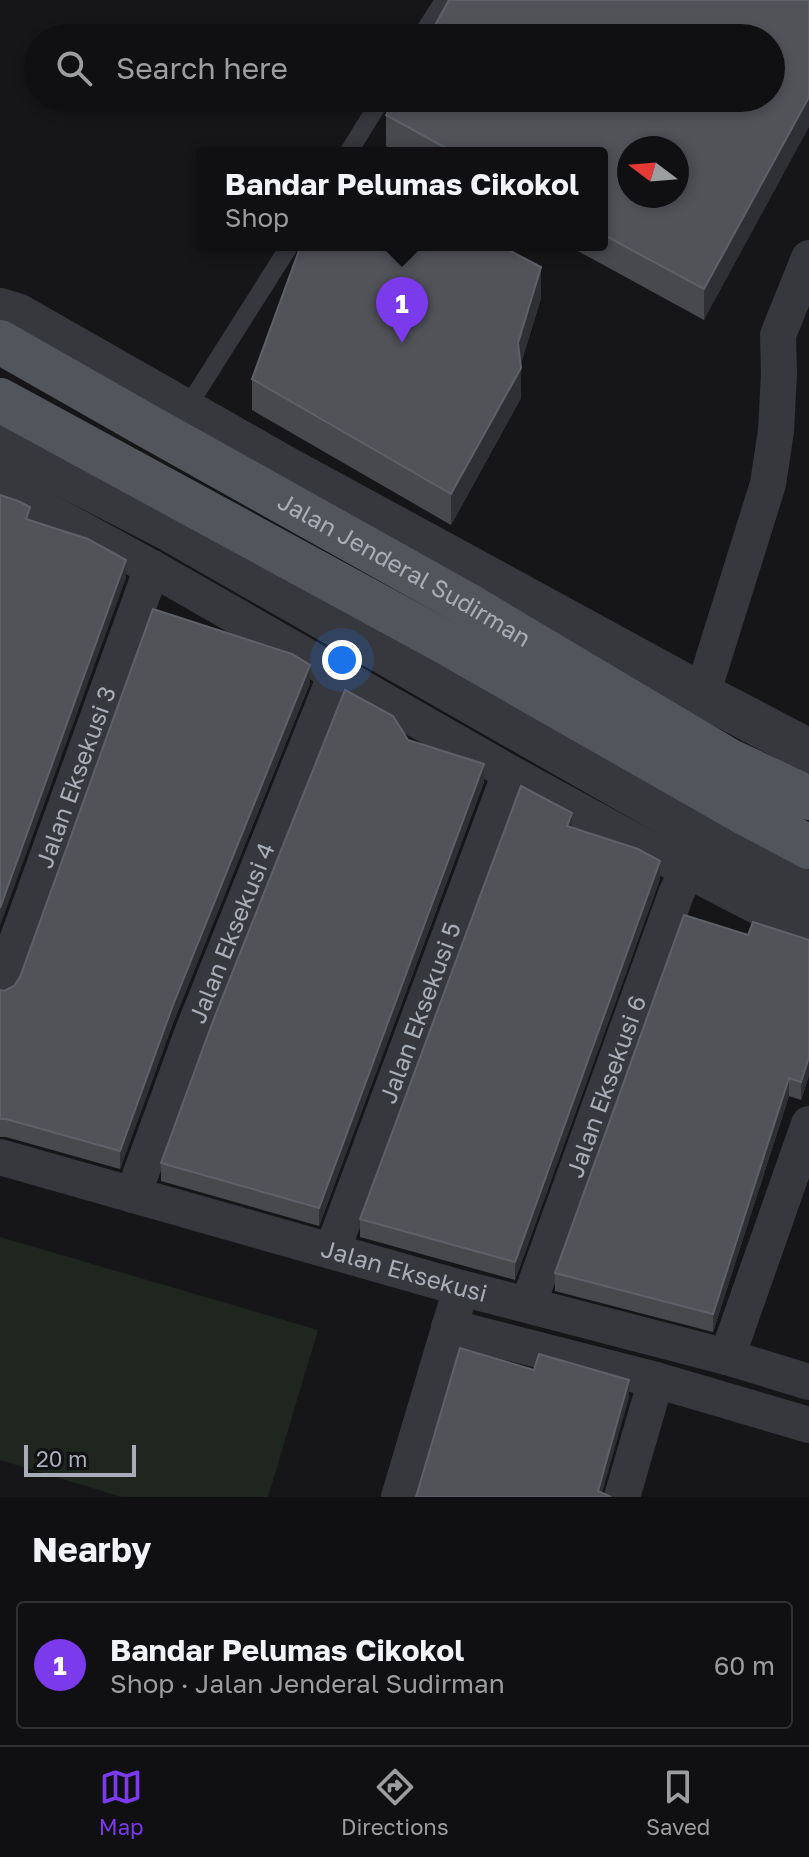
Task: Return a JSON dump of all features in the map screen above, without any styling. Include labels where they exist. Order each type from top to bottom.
[{"type":"main road","name":"Jalan Jenderal Sudirman","points":[[0,342],[466,604],[728,760],[809,798]]},
{"type":"main road","name":"Jalan Jenderal Sudirman","points":[[0,400],[443,641],[809,847]]},
{"type":"street","points":[[702,695],[768,484],[776,431],[778,335],[809,258]]},
{"type":"street","name":"Jalan Jenderal Sudirman","points":[[0,310],[17,315],[280,465],[809,751]]},
{"type":"street","points":[[0,439],[167,528],[336,674],[687,870],[809,933]]},
{"type":"street","points":[[0,485],[152,568],[257,604],[809,895]]},
{"type":"street","name":"Jalan Eksekusi 3","points":[[0,988],[152,568]]},
{"type":"street","name":"Jalan Eksekusi 4","points":[[133,1195],[193,1031],[336,674]]},
{"type":"street","name":"Jalan Eksekusi 5","points":[[332,1251],[510,773]]},
{"type":"street","name":"Jalan Eksekusi 6","points":[[528,1305],[687,870]]},
{"type":"street","points":[[727,1357],[809,1124]]},
{"type":"street","name":"Jalan Eksekusi","points":[[0,1157],[461,1288],[727,1357],[809,1382]]},
{"type":"street","points":[[399,1497],[461,1288]]},
{"type":"street","name":"Jalan Eksekusi","points":[[449,1327],[656,1380],[809,1425]]},
{"type":"street","points":[[622,1497],[656,1380]]},
{"type":"lane","points":[[429,24],[444,0]]},
{"type":"lane","points":[[352,147],[373,112]]},
{"type":"lane","points":[[185,411],[286,251]]},
{"type":"shaded area","points":[[0,1237],[318,1330],[268,1497],[122,1497],[0,1460]]},
{"type":"building","points":[[449,0],[809,0],[809,97],[704,289],[608,237],[608,147],[444,147],[386,115],[388,112],[785,112],[785,24],[436,24]]},
{"type":"building","points":[[299,251],[510,251],[541,267],[518,343],[521,368],[451,494],[252,379]]},
{"type":"building","points":[[0,495],[30,507],[26,519],[88,539],[126,560],[0,908]]},
{"type":"building","points":[[153,609],[292,654],[310,665],[173,1005],[120,1151],[0,1119],[0,990],[14,986],[20,977]]},
{"type":"building","points":[[345,690],[393,716],[408,740],[484,764],[319,1208],[161,1163],[213,1021]]},
{"type":"building","points":[[521,786],[572,813],[567,826],[638,849],[660,861],[515,1262],[360,1219]]},
{"type":"building","points":[[684,915],[748,935],[753,922],[809,940],[809,1057],[801,1082],[789,1078],[713,1314],[555,1273]]},
{"type":"building","points":[[460,1348],[534,1370],[539,1354],[629,1380],[598,1491],[611,1497],[416,1497]]},
{"type":"place","name":"Bandar Pelumas Cikokol","points":[[402,343]]}]
